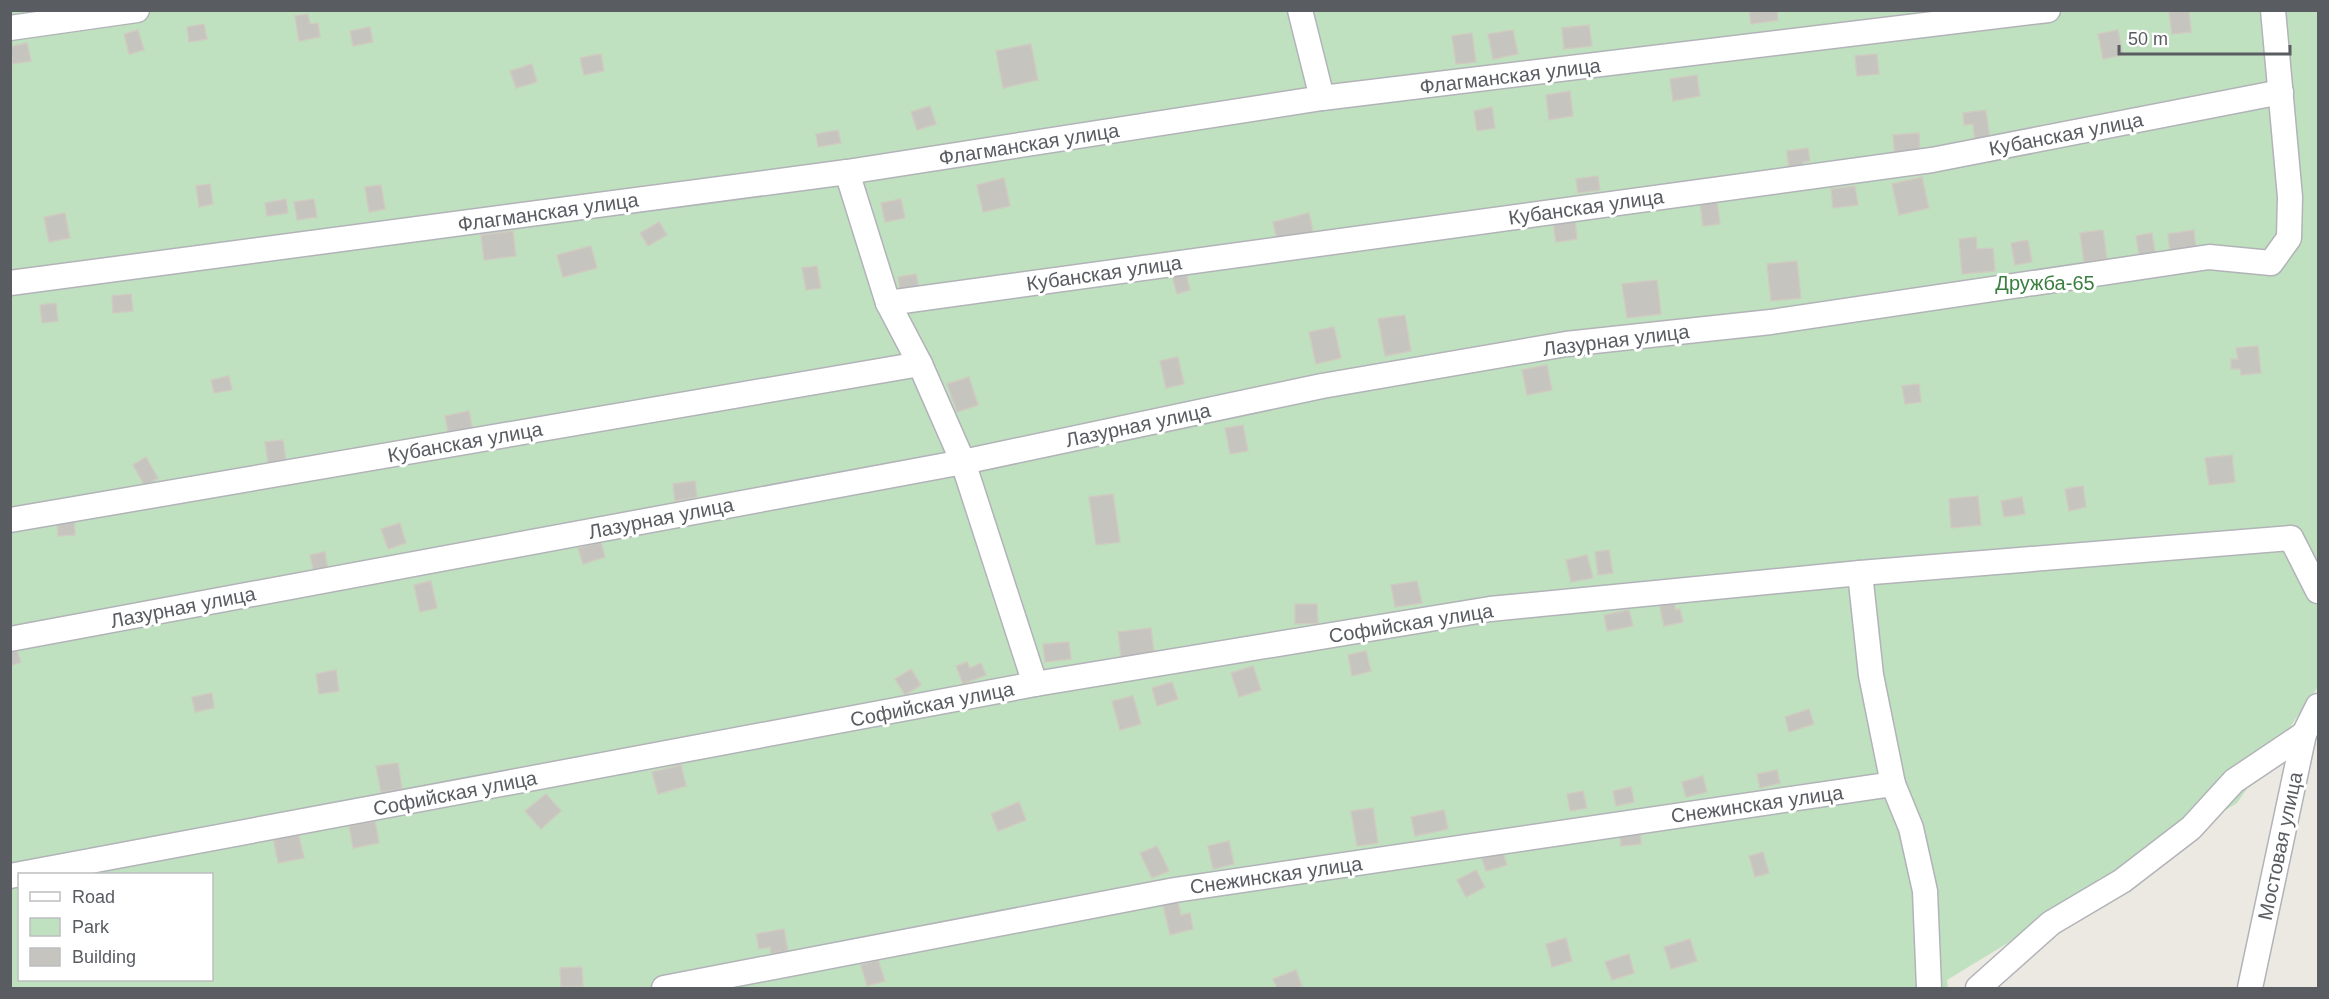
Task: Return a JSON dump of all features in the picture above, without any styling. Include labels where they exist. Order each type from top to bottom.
[{"type":"lane","points":[[10,28],[137,10]]},
{"type":"lane","points":[[1300,10],[1322,98]]},
{"type":"lane","name":"Флагманская улица","points":[[10,283],[847,172],[1322,98],[2048,10]]},
{"type":"lane","points":[[2273,10],[2281,92]]},
{"type":"lane","name":"Лазурная улица","points":[[10,639],[963,462],[1322,386],[1566,344],[1771,322],[2210,257],[2271,263],[2289,238],[2290,197],[2281,92]]},
{"type":"lane","name":"Кубанская улица","points":[[888,303],[1932,160],[2281,92]]},
{"type":"lane","points":[[847,172],[888,303],[920,364],[963,462],[1035,684]]},
{"type":"lane","name":"Кубанская улица","points":[[10,520],[920,364]]},
{"type":"lane","name":"Софийская улица","points":[[26,873],[1035,684],[1490,609],[1860,573],[2291,537],[2319,591]]},
{"type":"lane","points":[[1860,573],[1871,675],[1893,784],[1911,828],[1925,891],[1929,988]]},
{"type":"lane","name":"Мостовая улица","points":[[2250,988],[2304,734],[2319,706]]},
{"type":"lane","points":[[1978,988],[2051,922],[2122,881],[2192,828],[2234,782],[2304,734]]},
{"type":"lane","name":"Снежинская улица","points":[[664,988],[1175,890],[1893,784]]},
{"type":"green space","name":"Дружба-65","points":[[10,11],[2318,11],[2318,687],[2237,803],[1947,980],[1948,988],[11,988]]},
{"type":"building","points":[[1749,10],[1777,10],[1778,20],[1751,24]]},
{"type":"building","points":[[2189,10],[2191,32],[2172,34],[2169,12]]},
{"type":"building","points":[[308,14],[310,24],[318,23],[320,37],[299,41],[295,16]]},
{"type":"building","points":[[204,24],[207,39],[189,42],[187,27]]},
{"type":"building","points":[[1589,25],[1592,46],[1564,49],[1562,28]]},
{"type":"building","points":[[370,27],[373,42],[353,46],[350,31]]},
{"type":"building","points":[[138,30],[144,50],[129,54],[124,34]]},
{"type":"building","points":[[1513,30],[1518,54],[1493,59],[1488,34]]},
{"type":"building","points":[[2118,30],[2123,55],[2103,59],[2098,34]]},
{"type":"building","points":[[1472,33],[1476,62],[1456,64],[1452,36]]},
{"type":"building","points":[[27,43],[31,61],[13,64],[10,47]]},
{"type":"building","points":[[1031,44],[1038,80],[1003,88],[996,51]]},
{"type":"building","points":[[601,54],[604,71],[584,75],[580,58]]},
{"type":"building","points":[[1877,54],[1879,74],[1857,76],[1855,56]]},
{"type":"building","points":[[532,64],[537,82],[516,88],[510,71]]},
{"type":"building","points":[[1697,75],[1700,96],[1673,101],[1670,79]]},
{"type":"building","points":[[1570,91],[1573,116],[1549,120],[1546,95]]},
{"type":"building","points":[[930,106],[936,124],[917,130],[911,112]]},
{"type":"building","points":[[1492,107],[1495,128],[1477,131],[1474,111]]},
{"type":"building","points":[[1986,110],[1990,140],[1975,142],[1973,124],[1964,125],[1963,113]]},
{"type":"building","points":[[838,130],[841,143],[818,147],[816,134]]},
{"type":"building","points":[[1919,133],[1920,155],[1895,157],[1893,135]]},
{"type":"building","points":[[1808,148],[1810,161],[1803,162],[1804,170],[1789,172],[1787,151]]},
{"type":"building","points":[[1598,176],[1600,190],[1578,193],[1576,179]]},
{"type":"building","points":[[1922,177],[1929,208],[1899,215],[1892,184]]},
{"type":"building","points":[[1004,178],[1010,206],[983,212],[977,185]]},
{"type":"building","points":[[210,184],[213,204],[199,207],[196,186]]},
{"type":"building","points":[[381,185],[385,209],[369,212],[365,187]]},
{"type":"building","points":[[1855,186],[1858,205],[1833,208],[1831,189]]},
{"type":"building","points":[[286,199],[288,213],[267,216],[265,203]]},
{"type":"building","points":[[314,199],[317,217],[297,220],[294,202]]},
{"type":"building","points":[[901,199],[905,218],[885,222],[881,203]]},
{"type":"building","points":[[1717,201],[1720,224],[1703,226],[1700,203]]},
{"type":"building","points":[[65,213],[70,238],[49,242],[44,217]]},
{"type":"building","points":[[1309,213],[1314,235],[1278,244],[1273,222]]},
{"type":"building","points":[[1575,219],[1577,239],[1556,242],[1553,222]]},
{"type":"building","points":[[659,222],[667,235],[648,246],[640,233]]},
{"type":"building","points":[[2103,230],[2107,259],[2084,262],[2080,233]]},
{"type":"building","points":[[2194,230],[2196,248],[2170,251],[2168,234]]},
{"type":"building","points":[[513,231],[516,256],[484,260],[481,235]]},
{"type":"building","points":[[2152,233],[2155,253],[2139,255],[2136,236]]},
{"type":"building","points":[[1976,237],[1977,249],[1993,248],[1995,271],[1962,274],[1959,239]]},
{"type":"building","points":[[2028,240],[2032,262],[2015,265],[2011,243]]},
{"type":"building","points":[[591,246],[597,268],[563,277],[557,255]]},
{"type":"building","points":[[1797,261],[1801,298],[1771,301],[1767,264]]},
{"type":"building","points":[[817,266],[821,288],[806,290],[802,268]]},
{"type":"building","points":[[1185,269],[1190,290],[1177,294],[1171,272]]},
{"type":"building","points":[[916,274],[920,293],[901,296],[898,277]]},
{"type":"building","points":[[1657,280],[1661,314],[1627,318],[1622,284]]},
{"type":"building","points":[[131,294],[133,311],[113,313],[112,296]]},
{"type":"building","points":[[56,303],[58,321],[42,323],[40,305]]},
{"type":"building","points":[[1405,315],[1411,351],[1385,356],[1378,319]]},
{"type":"building","points":[[1334,327],[1341,358],[1316,364],[1309,332]]},
{"type":"building","points":[[2258,346],[2261,373],[2241,375],[2240,369],[2231,369],[2231,359],[2238,359],[2236,348]]},
{"type":"building","points":[[1178,357],[1184,384],[1166,388],[1160,361]]},
{"type":"building","points":[[1547,365],[1552,390],[1527,395],[1522,370]]},
{"type":"building","points":[[229,376],[232,390],[214,393],[211,380]]},
{"type":"building","points":[[969,377],[978,405],[957,412],[947,384]]},
{"type":"building","points":[[1919,384],[1921,402],[1905,404],[1902,386]]},
{"type":"building","points":[[469,411],[473,431],[449,436],[445,416]]},
{"type":"building","points":[[1243,425],[1248,451],[1230,454],[1225,428]]},
{"type":"building","points":[[283,440],[286,461],[268,463],[265,442]]},
{"type":"building","points":[[2232,455],[2235,482],[2209,485],[2205,458]]},
{"type":"building","points":[[146,457],[158,478],[145,486],[133,465]]},
{"type":"building","points":[[695,481],[697,497],[675,501],[673,484]]},
{"type":"building","points":[[2083,486],[2086,507],[2069,511],[2065,489]]},
{"type":"building","points":[[1113,494],[1120,542],[1096,545],[1089,497]]},
{"type":"building","points":[[1978,496],[1981,525],[1951,528],[1949,499]]},
{"type":"building","points":[[2022,497],[2025,514],[2004,517],[2001,501]]},
{"type":"building","points":[[74,515],[75,535],[58,536],[57,516]]},
{"type":"building","points":[[400,523],[406,543],[388,549],[381,529]]},
{"type":"building","points":[[601,542],[605,557],[583,564],[578,548]]},
{"type":"building","points":[[1609,550],[1613,573],[1598,575],[1595,552]]},
{"type":"building","points":[[325,552],[328,570],[314,573],[310,555]]},
{"type":"building","points":[[1587,555],[1593,578],[1571,582],[1566,560]]},
{"type":"building","points":[[431,581],[437,608],[420,612],[414,585]]},
{"type":"building","points":[[1417,581],[1422,603],[1395,607],[1391,585]]},
{"type":"building","points":[[1673,600],[1676,610],[1680,609],[1683,622],[1664,626],[1659,603]]},
{"type":"building","points":[[1295,604],[1317,604],[1318,623],[1295,624]]},
{"type":"building","points":[[1629,610],[1633,626],[1607,631],[1604,615]]},
{"type":"building","points":[[1151,628],[1154,653],[1121,657],[1118,632]]},
{"type":"building","points":[[1069,642],[1071,659],[1045,662],[1043,644]]},
{"type":"building","points":[[16,649],[21,662],[10,666],[10,651]]},
{"type":"building","points":[[1366,651],[1371,671],[1352,676],[1348,655]]},
{"type":"building","points":[[967,662],[970,668],[981,663],[986,675],[963,684],[956,666]]},
{"type":"building","points":[[1253,666],[1261,690],[1239,697],[1231,673]]},
{"type":"building","points":[[911,669],[921,685],[905,695],[895,679]]},
{"type":"building","points":[[336,670],[339,691],[319,694],[316,674]]},
{"type":"building","points":[[1172,682],[1178,699],[1157,706],[1152,688]]},
{"type":"building","points":[[212,693],[214,708],[195,712],[192,697]]},
{"type":"building","points":[[1133,696],[1141,724],[1120,730],[1112,701]]},
{"type":"building","points":[[1809,709],[1814,724],[1789,732],[1785,717]]},
{"type":"building","points":[[398,763],[402,789],[381,792],[376,766]]},
{"type":"building","points":[[681,765],[686,786],[658,794],[652,772]]},
{"type":"building","points":[[1777,770],[1780,783],[1760,788],[1757,774]]},
{"type":"building","points":[[1703,776],[1707,792],[1686,797],[1682,782]]},
{"type":"building","points":[[1631,787],[1634,802],[1616,806],[1613,791]]},
{"type":"building","points":[[1583,791],[1587,808],[1570,811],[1567,794]]},
{"type":"building","points":[[546,794],[561,811],[541,829],[525,811]]},
{"type":"building","points":[[1019,802],[1026,820],[998,831],[991,814]]},
{"type":"building","points":[[1373,808],[1378,843],[1357,846],[1351,811]]},
{"type":"building","points":[[1444,810],[1448,829],[1415,836],[1411,817]]},
{"type":"building","points":[[375,821],[379,843],[353,848],[349,826]]},
{"type":"building","points":[[1640,828],[1641,844],[1621,846],[1619,831]]},
{"type":"building","points":[[298,832],[304,858],[278,863],[273,837]]},
{"type":"building","points":[[1229,841],[1234,864],[1213,869],[1208,846]]},
{"type":"building","points":[[1157,846],[1169,871],[1152,878],[1140,853]]},
{"type":"building","points":[[1501,846],[1507,865],[1486,871],[1480,853]]},
{"type":"building","points":[[1763,852],[1769,873],[1755,877],[1749,856]]},
{"type":"building","points":[[1476,870],[1485,887],[1466,897],[1457,880]]},
{"type":"building","points":[[1178,902],[1181,915],[1190,913],[1193,929],[1170,935],[1163,905]]},
{"type":"building","points":[[784,929],[788,951],[771,954],[770,947],[759,949],[756,934]]},
{"type":"building","points":[[1566,938],[1572,961],[1552,967],[1546,944]]},
{"type":"building","points":[[1690,939],[1697,961],[1671,969],[1664,947]]},
{"type":"building","points":[[1629,954],[1634,973],[1612,980],[1605,962]]},
{"type":"building","points":[[878,960],[885,981],[867,986],[861,965]]},
{"type":"building","points":[[582,967],[583,986],[561,987],[560,968]]},
{"type":"building","points":[[1296,970],[1302,986],[1277,988],[1273,979]]}]
